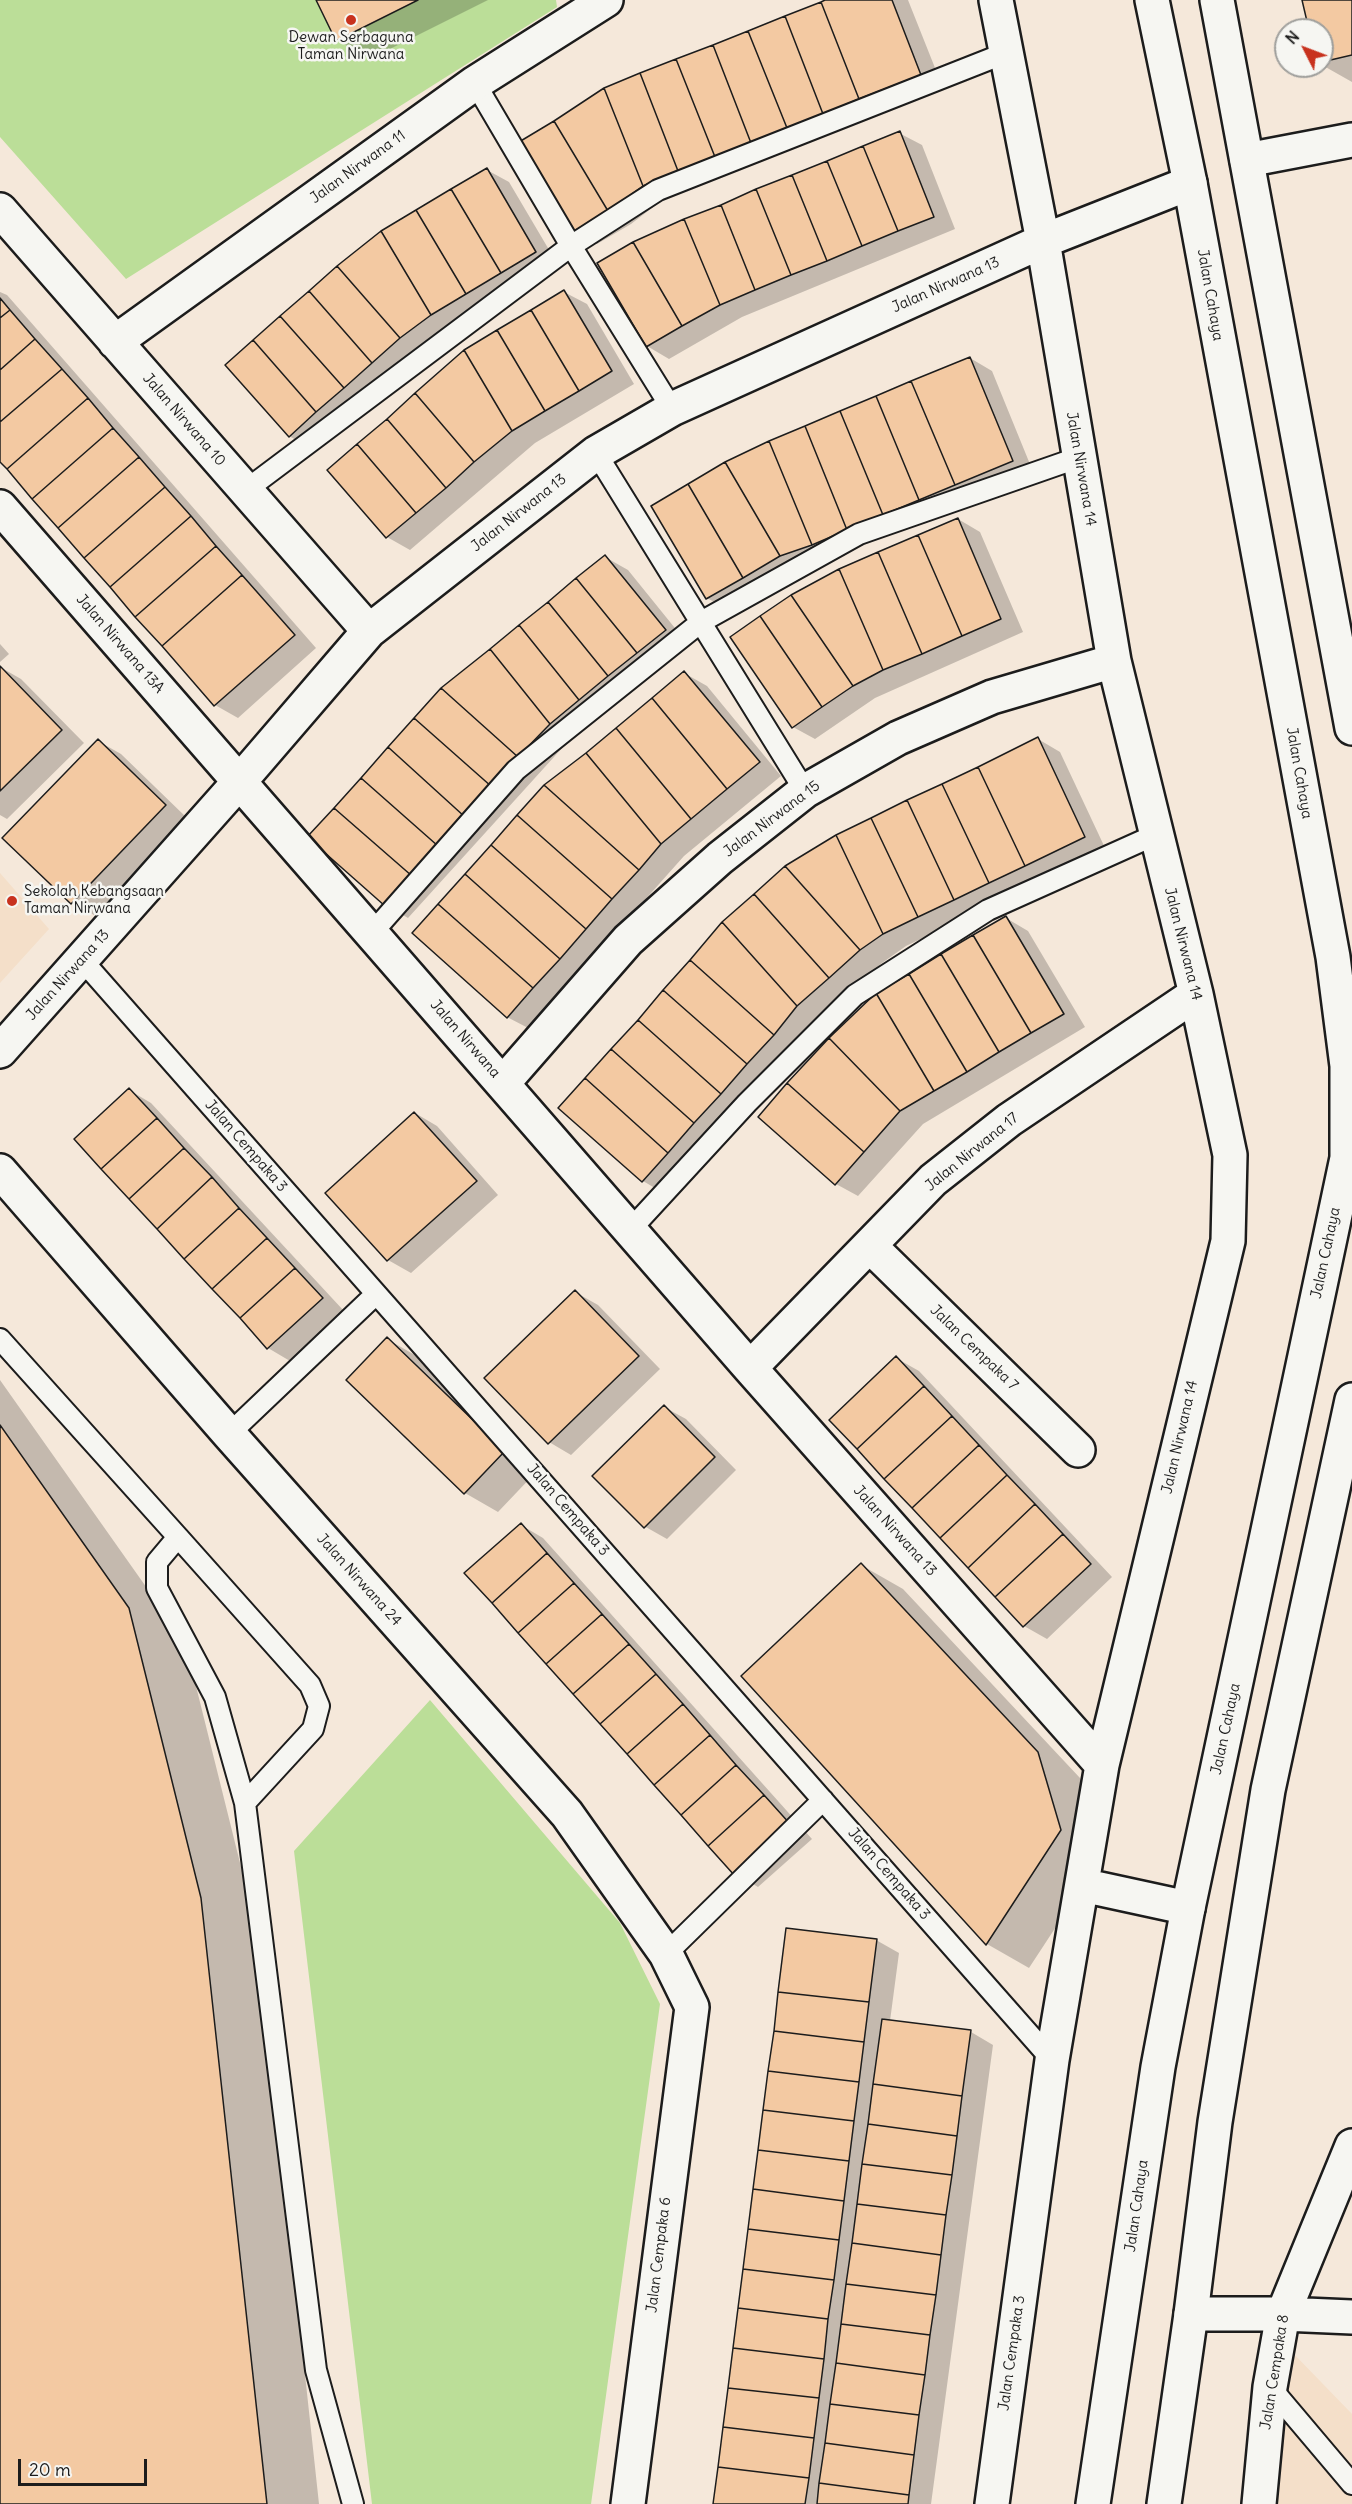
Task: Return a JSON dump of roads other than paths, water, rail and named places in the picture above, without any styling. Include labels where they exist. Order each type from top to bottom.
[{"type":"street","name":"Jalan Nirwana 11","points":[[116,342],[475,83],[606,0]]},
{"type":"street","name":"Jalan Nirwana 14","points":[[996,0],[1008,52],[1043,241],[1113,661],[1196,994],[1230,1155],[1228,1241],[1102,1765],[1082,1885]]},
{"type":"street","name":"Jalan Cahaya","points":[[1093,2504],[1158,2067],[1188,1908],[1347,1158],[1347,1078],[1333,957],[1190,183],[1152,0]]},
{"type":"street","points":[[1217,0],[1352,728]]},
{"type":"street","points":[[1247,160],[1352,140]]},
{"type":"street","name":"Jalan Nirwana 13","points":[[0,1051],[240,781],[369,631],[596,453],[672,409],[1043,241],[1190,183]]},
{"type":"street","name":"Jalan Nirwana 10","points":[[4,222],[116,342],[369,631]]},
{"type":"street","name":"Jalan Nirwana 13A","points":[[0,507],[240,781]]},
{"type":"street","name":"Jalan Nirwana 15","points":[[503,1083],[628,940],[720,858],[805,791],[898,738],[992,697],[1113,661]]},
{"type":"street","name":"Jalan Nirwana","points":[[240,781],[689,1297]]},
{"type":"street","name":"Jalan Nirwana 17","points":[[750,1368],[933,1180],[1001,1127],[1196,994]]},
{"type":"street","name":"Jalan Nirwana 24","points":[[0,1171],[229,1434],[567,1814],[666,1954],[692,2007]]},
{"type":"street","name":"Jalan Cempaka 7","points":[[870,1246],[1078,1450]]},
{"type":"street","name":"Jalan Nirwana 13","points":[[689,1297],[1102,1765]]},
{"type":"street","points":[[1164,2504],[1215,2122],[1268,1790],[1352,1400]]},
{"type":"street","points":[[1082,1885],[1188,1908]]},
{"type":"street","name":"Jalan Cempaka 3","points":[[992,2504],[1052,2060],[1082,1885]]},
{"type":"street","name":"Jalan Cempaka 6","points":[[628,2504],[692,2007]]},
{"type":"street","name":"Jalan Cempaka 8","points":[[1259,2504],[1270,2387],[1282,2313],[1352,2146]]},
{"type":"street","points":[[1191,2314],[1282,2313],[1352,2317]]},
{"type":"lane","points":[[246,490],[571,246],[658,190],[1008,52]]},
{"type":"lane","points":[[475,83],[571,246],[672,409]]},
{"type":"lane","points":[[596,453],[805,791]]},
{"type":"lane","points":[[372,933],[516,770],[701,622],[859,534],[1080,457]]},
{"type":"lane","points":[[631,1230],[747,1103],[855,995],[988,910],[1155,836]]},
{"type":"lane","name":"Jalan Cempaka 3","points":[[82,960],[1052,2060]]},
{"type":"lane","points":[[229,1434],[376,1294]]},
{"type":"lane","points":[[0,1339],[310,1685],[319,1706],[313,1729],[245,1803]]},
{"type":"lane","points":[[177,1537],[157,1562],[157,1588],[215,1697],[245,1803],[316,2370],[352,2504]]},
{"type":"lane","points":[[666,1954],[823,1800]]},
{"type":"lane","points":[[1270,2387],[1352,2484]]},
{"type":"place","name":"Dewan Serbaguna Taman Nirwana","points":[[351,20]]},
{"type":"place","name":"Sekolah Kebangsaan Taman Nirwana","points":[[12,901]]}]
